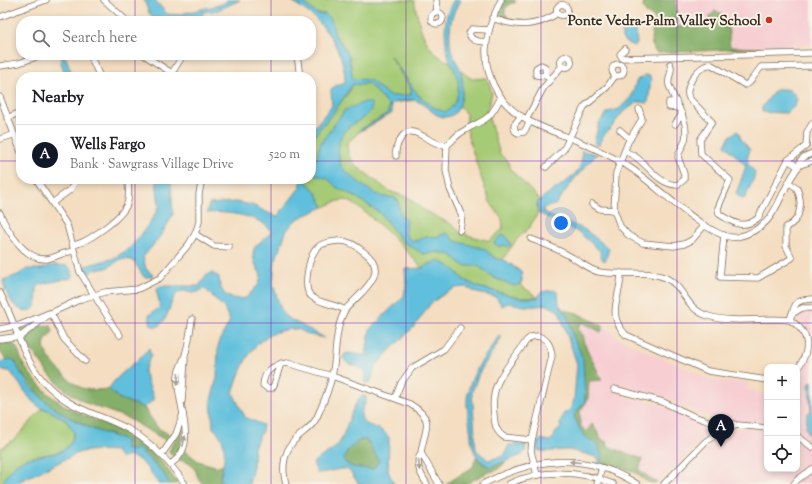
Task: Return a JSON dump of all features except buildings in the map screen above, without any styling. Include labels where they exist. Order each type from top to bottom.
[{"type":"street","points":[[0,17],[46,0]]},
{"type":"street","points":[[104,0],[122,16]]},
{"type":"street","points":[[436,0],[437,12]]},
{"type":"street","points":[[501,0],[492,18],[486,42],[489,72],[500,97],[520,116],[528,121],[603,152],[622,162],[664,193],[704,226],[724,235],[736,237],[753,232],[763,226],[775,212],[799,166],[800,161],[812,153]]},
{"type":"street","points":[[492,18],[513,25],[528,26],[542,22],[558,14]]},
{"type":"street","points":[[486,42],[474,40],[469,34],[472,29],[488,30]]},
{"type":"street","points":[[625,48],[620,54],[622,58],[812,53]]},
{"type":"street","points":[[0,66],[27,60]]},
{"type":"street","points":[[92,60],[98,72]]},
{"type":"street","points":[[152,60],[170,72]]},
{"type":"street","points":[[173,72],[180,60]]},
{"type":"street","points":[[298,60],[299,72]]},
{"type":"street","points":[[626,152],[645,163],[654,175],[671,184],[680,184],[685,177],[678,157],[685,140],[685,129],[682,114],[677,105],[669,82],[672,68],[670,64]]},
{"type":"street","points":[[812,66],[761,67],[749,83],[745,85],[712,65],[706,64],[702,67],[687,90],[689,98],[712,122],[700,140],[701,154],[730,180],[718,208],[718,213],[720,216],[743,226],[754,222],[761,214],[788,160],[806,146],[807,132],[812,124]]},
{"type":"street","points":[[520,116],[514,125],[515,131],[518,133],[524,132],[548,78],[562,66]]},
{"type":"street","points":[[546,167],[561,154],[584,107],[607,87],[615,76]]},
{"type":"street","points":[[0,97],[16,141]]},
{"type":"street","points":[[396,156],[398,143],[404,133],[410,130],[434,143],[447,144],[464,130],[487,119],[493,112],[500,97]]},
{"type":"street","points":[[639,109],[642,119],[630,139],[616,174],[614,210],[617,221],[623,231],[633,239],[647,244],[684,244],[696,237],[704,226]]},
{"type":"street","points":[[7,118],[16,114]]},
{"type":"street","points":[[675,124],[682,114]]},
{"type":"street","points":[[620,130],[630,139]]},
{"type":"street","points":[[0,139],[13,135]]},
{"type":"street","points":[[447,144],[446,170],[450,189],[462,219],[460,230]]},
{"type":"street","points":[[788,160],[799,166],[812,161]]},
{"type":"street","points":[[724,235],[720,277],[758,278],[792,258],[786,246],[786,227],[792,224],[797,218],[801,202],[796,187],[789,183]]},
{"type":"street","points":[[39,184],[67,225],[80,272],[114,328],[120,334]]},
{"type":"street","points":[[52,203],[70,190],[74,184]]},
{"type":"street","points":[[0,213],[21,247],[32,256],[47,259],[73,248],[87,240],[108,224],[125,208],[128,200],[128,184]]},
{"type":"street","points":[[0,329],[52,312],[69,303],[94,294],[138,289],[155,282],[170,269],[195,234],[199,222],[199,194],[201,184]]},
{"type":"street","points":[[664,193],[671,184]]},
{"type":"street","points":[[592,204],[600,209],[614,210]]},
{"type":"street","points":[[195,234],[214,246],[229,247]]},
{"type":"street","points":[[531,239],[574,258],[590,269],[600,272],[650,274],[669,280],[677,287],[691,307],[707,316],[738,320],[790,320],[803,331],[807,346],[807,352],[800,365]]},
{"type":"street","points":[[286,484],[284,465],[288,449],[293,442],[315,422],[332,376],[341,319],[346,310],[372,283],[374,274],[373,263],[365,252],[350,242],[338,241],[323,244],[314,250],[310,259],[308,291],[314,298],[346,310]]},
{"type":"street","points":[[621,273],[621,287],[615,306],[615,316],[617,325],[626,335],[708,371],[764,380]]},
{"type":"street","points":[[0,293],[24,355],[35,372],[57,395],[81,410],[136,433],[162,454],[185,483]]},
{"type":"street","points":[[790,320],[794,306],[798,302],[810,299],[810,308],[798,310],[792,314]]},
{"type":"street","points":[[0,339],[17,338],[29,331],[52,312]]},
{"type":"street","points":[[52,312],[67,343],[85,361]]},
{"type":"street","points":[[170,464],[178,458],[183,446],[186,431],[182,401],[178,393],[177,382],[179,369],[185,357],[192,319]]},
{"type":"street","points":[[395,398],[401,383],[408,373],[422,361],[444,349],[460,328]]},
{"type":"street","points":[[532,440],[520,437],[507,438],[498,433],[492,401],[496,383],[502,373],[526,341],[531,337],[538,336],[544,338],[548,342],[552,356],[532,440],[531,451],[537,475]]},
{"type":"street","points":[[281,363],[296,364],[395,398],[410,404],[424,415],[427,428],[419,456],[418,467],[427,484]]},
{"type":"street","points":[[614,389],[657,400],[711,422],[764,428]]},
{"type":"street","points":[[162,454],[176,434],[183,414]]},
{"type":"street","points":[[711,422],[721,430]]},
{"type":"street","points":[[664,484],[703,444],[721,430],[736,425]]},
{"type":"street","points":[[800,438],[812,447]]},
{"type":"street","points":[[421,453],[439,484]]},
{"type":"street","points":[[483,484],[510,470],[535,463],[571,461],[602,468],[625,477],[637,484]]},
{"type":"street","points":[[598,481],[602,468]]},
{"type":"street","points":[[794,484],[812,469]]},
{"type":"street","points":[[509,484],[537,475],[577,474],[613,484]]},
{"type":"shaded area","name":"Ponte Vedra-Palm Valley School","points":[[676,0],[812,0],[812,45],[730,47],[726,17],[708,24],[677,27]]},
{"type":"shaded area","points":[[807,310],[812,312],[812,442],[800,433],[800,371],[809,355],[811,346],[806,327],[797,319],[799,312]]},
{"type":"shaded area","points":[[582,322],[601,332],[603,326],[611,330],[618,338],[713,381],[748,382],[748,389],[764,395],[764,423],[717,420],[664,397],[628,390],[624,396],[660,404],[712,430],[680,463],[657,483],[639,470],[641,459],[607,446],[592,424],[586,432],[580,425],[580,411],[588,400],[589,381],[601,380],[583,341],[584,337],[578,329]]},
{"type":"shaded area","points":[[748,427],[764,429],[764,472],[800,472],[800,440],[805,443],[812,451],[812,484],[669,484],[717,437],[734,428]]},
{"type":"green space","points":[[301,0],[414,0],[422,32],[429,46],[434,52],[442,59],[455,65],[472,79],[487,78],[492,93],[487,112],[500,154],[508,162],[511,170],[540,200],[537,203],[538,213],[529,228],[518,238],[502,260],[506,261],[521,272],[522,281],[520,285],[539,298],[521,298],[478,287],[464,280],[455,270],[438,260],[422,268],[385,230],[352,203],[342,200],[324,207],[316,192],[309,184],[316,184],[316,133],[349,92],[352,79],[351,65],[343,45],[335,35],[330,19],[325,14],[318,14]],"holes":[[[416,100],[439,115],[449,116],[460,106],[466,114],[468,137],[482,180],[490,202],[502,219],[503,229],[489,241],[460,233],[454,226],[422,209],[409,198],[389,191],[355,165],[348,154],[347,143],[359,132],[392,113],[391,104],[393,103]]]},
{"type":"green space","points":[[505,0],[515,0],[515,3],[511,3],[505,9],[505,14],[508,16],[505,18],[499,13]]},
{"type":"green space","points":[[644,0],[676,0],[677,27],[708,24],[710,16],[715,11],[720,13],[724,16],[728,25],[730,47],[760,48],[657,53],[651,42],[656,22],[652,16],[646,13],[643,7]]},
{"type":"green space","points":[[561,309],[577,313],[603,326],[601,332],[582,322],[578,328],[584,337],[583,341],[602,380],[589,381],[588,400],[580,411],[580,425],[586,432],[592,424],[603,441],[607,442],[607,446],[642,459],[639,470],[657,483],[646,481],[632,471],[601,464],[600,453],[577,425],[574,415],[585,401],[583,359],[573,336],[567,315]]},
{"type":"green space","points":[[51,325],[53,332],[48,337],[44,347],[56,367],[69,380],[80,387],[90,390],[109,389],[118,398],[144,408],[158,428],[170,435],[170,438],[167,441],[127,418],[86,403],[65,390],[48,373],[28,345],[26,340],[28,335],[21,328],[25,326]]},
{"type":"green space","points":[[12,343],[18,349],[23,364],[35,380],[57,401],[84,416],[132,436],[154,454],[178,484],[170,484],[163,473],[145,453],[125,449],[113,435],[96,431],[59,412],[44,400],[18,369],[15,361],[7,360],[0,352],[0,344]]},
{"type":"green space","points":[[42,409],[57,413],[69,424],[74,432],[71,441],[67,447],[61,451],[22,461],[13,468],[2,484],[0,484],[0,449],[16,438]]},
{"type":"green space","points":[[182,426],[184,429],[180,447],[198,461],[218,467],[223,465],[220,479],[224,484],[203,484],[199,480],[195,469],[188,463],[174,457],[169,451]]},
{"type":"green space","points":[[367,439],[379,461],[373,469],[358,468],[347,464],[344,461],[346,453],[351,446],[358,441]]},
{"type":"green space","points":[[476,457],[484,465],[498,465],[506,462],[497,470],[486,473],[466,484],[446,484],[473,467]]},
{"type":"water","points":[[144,0],[155,0],[167,14],[177,15],[223,4],[227,0],[240,0],[218,10],[203,12],[203,16],[152,16]]},
{"type":"water","points":[[291,0],[301,0],[318,14],[325,14],[331,19],[335,35],[349,56],[353,79],[370,80],[389,96],[411,95],[411,89],[390,56],[419,96],[435,108],[445,112],[456,101],[458,90],[456,74],[449,59],[445,33],[446,19],[450,6],[454,0],[461,0],[454,11],[450,30],[451,50],[460,69],[462,78],[461,99],[456,111],[452,115],[442,117],[415,100],[393,103],[391,104],[392,113],[359,132],[361,129],[385,115],[388,112],[389,106],[368,83],[361,85],[353,84],[334,112],[316,133],[316,125],[332,106],[331,90],[335,86],[345,83],[345,74],[340,56],[332,39],[316,19],[316,16],[313,16]]},
{"type":"water","points":[[635,25],[637,44],[635,46],[625,42],[622,38],[622,28]]},
{"type":"water","points":[[60,60],[67,60],[71,72],[64,72]]},
{"type":"water","points":[[645,75],[650,76],[651,79],[648,103],[638,102],[622,113],[602,137],[599,145],[594,143],[599,123],[608,112],[619,109],[631,97],[637,80]]},
{"type":"water","points":[[776,89],[786,89],[791,91],[797,99],[795,106],[786,113],[762,112],[762,107]]},
{"type":"water","points":[[365,102],[371,103],[372,106],[364,117],[344,132],[340,140],[338,151],[341,166],[358,182],[373,192],[387,197],[393,197],[398,200],[400,214],[407,222],[405,233],[410,240],[416,241],[426,236],[435,237],[447,233],[455,241],[485,249],[495,258],[506,261],[521,272],[522,281],[520,284],[514,286],[494,278],[478,266],[464,266],[451,255],[438,252],[423,254],[402,241],[380,213],[356,197],[336,187],[328,179],[316,175],[316,158],[320,144],[345,110]]},
{"type":"water","points":[[738,131],[741,139],[750,150],[748,162],[755,172],[754,178],[745,198],[742,199],[736,194],[746,166],[725,145],[730,136]]},
{"type":"water","points":[[581,151],[597,154],[575,178],[555,205],[544,207],[543,211],[550,216],[584,229],[607,247],[609,249],[605,261],[602,259],[600,251],[580,233],[538,213],[537,203],[543,197],[567,181],[579,168],[582,160]]},
{"type":"water","points":[[157,184],[171,184],[173,215],[159,238],[143,257],[146,269],[153,275],[151,277],[144,277],[133,260],[121,259],[107,268],[93,270],[89,274],[85,270],[85,266],[114,258],[129,249],[141,235],[159,206]]},
{"type":"water","points":[[301,184],[309,184],[316,192],[324,207],[297,219],[286,232],[275,261],[273,284],[280,307],[286,317],[325,338],[310,335],[301,330],[295,329],[270,335],[253,349],[241,369],[233,393],[245,417],[263,425],[262,431],[254,447],[253,466],[249,484],[224,484],[220,479],[224,458],[224,445],[222,439],[213,428],[211,400],[217,378],[219,341],[230,321],[224,308],[205,289],[194,293],[183,291],[178,293],[172,302],[165,319],[156,327],[151,325],[149,315],[158,309],[160,305],[156,289],[160,286],[199,286],[207,275],[212,273],[219,277],[219,283],[226,295],[240,299],[246,298],[259,284],[261,275],[256,266],[253,254],[254,249],[269,235],[271,231],[259,221],[242,215],[207,213],[209,204],[236,202],[252,205],[277,217],[301,186]]},
{"type":"water","points":[[505,235],[511,245],[509,247],[504,245],[499,247],[494,243],[500,236]]},
{"type":"water","points":[[438,260],[455,270],[464,280],[478,287],[521,298],[538,298],[541,292],[554,290],[558,293],[559,304],[567,315],[573,336],[583,359],[585,401],[574,415],[577,424],[585,436],[597,443],[601,453],[601,464],[598,463],[599,459],[596,457],[574,451],[537,450],[537,441],[539,442],[541,439],[549,441],[554,438],[555,433],[561,428],[560,424],[564,413],[570,410],[574,400],[577,364],[559,311],[545,304],[522,306],[508,303],[502,306],[496,297],[477,293],[466,287],[455,288],[431,303],[414,327],[375,367],[370,384],[364,382],[365,371],[359,367],[351,365],[343,358],[345,354],[349,353],[366,356],[370,329],[404,296],[406,285],[405,269],[422,268]]},
{"type":"water","points":[[54,265],[68,266],[72,270],[72,278],[41,284],[37,288],[36,306],[32,310],[26,311],[21,309],[12,302],[6,291],[3,280],[18,275],[27,269],[41,269]]},
{"type":"water","points":[[499,336],[501,337],[500,340],[479,373],[472,392],[476,450],[488,460],[504,456],[509,445],[526,444],[525,452],[522,455],[490,467],[481,462],[474,450],[467,405],[470,386],[477,368]]},
{"type":"water","points":[[149,348],[151,355],[144,372],[154,399],[144,408],[118,398],[109,389],[116,379]]},
{"type":"water","points":[[11,359],[15,361],[29,384],[48,403],[71,419],[83,425],[125,440],[125,449],[132,451],[138,448],[163,473],[170,484],[159,484],[144,465],[133,457],[130,456],[120,458],[116,451],[98,450],[80,452],[14,484],[2,484],[11,469],[19,462],[35,456],[60,452],[67,448],[74,432],[66,420],[46,409],[42,409],[32,401],[10,371],[0,370],[0,362]]},
{"type":"water","points":[[812,381],[812,440],[806,428],[807,414],[811,411],[809,385]]},
{"type":"water","points":[[363,395],[366,397],[366,402],[361,415],[364,422],[384,432],[389,438],[388,471],[394,484],[359,484],[348,469],[317,473],[313,463],[332,450],[341,440],[359,398]],"holes":[[[360,440],[367,440],[379,461],[373,469],[354,467],[347,464],[344,461],[347,451]]]},
{"type":"place","name":"Ponte Vedra-Palm Valley School","points":[[769,20]]},
{"type":"place","name":"Wells Fargo","points":[[721,447]]}]
